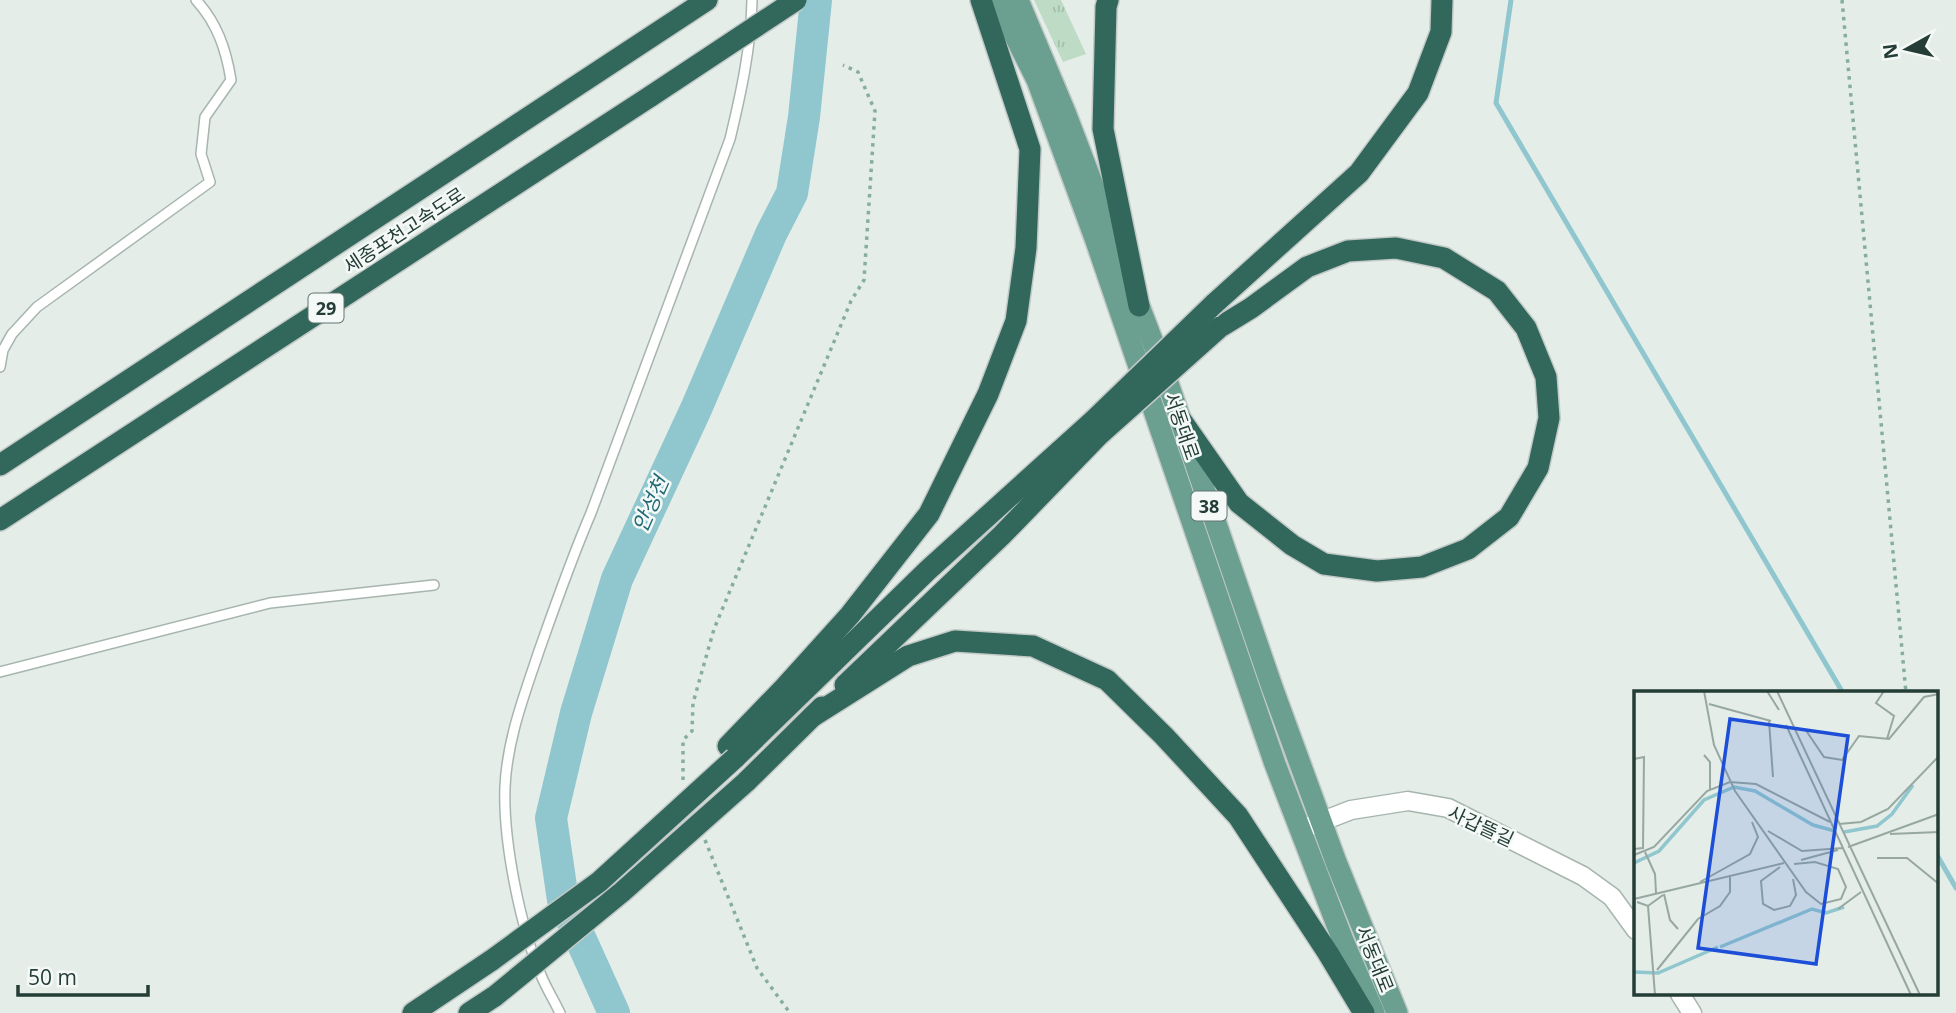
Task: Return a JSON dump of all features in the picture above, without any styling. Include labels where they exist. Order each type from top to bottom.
[{"type":"highway","name":"세종포천고속도로","points":[[0,465],[707,0]]},
{"type":"highway","name":"세종포천고속도로","points":[[0,520],[796,0]]},
{"type":"highway","points":[[732,752],[784,688],[850,615],[929,514],[988,394],[1016,321],[1026,248],[1030,149],[981,0]]},
{"type":"highway","points":[[1108,0],[1103,130],[1139,306]]},
{"type":"highway","points":[[469,1013],[495,996],[622,892],[746,782],[1002,535],[1096,427],[1214,304],[1359,173],[1418,93],[1441,32],[1443,0]]},
{"type":"highway","points":[[413,1013],[492,960],[599,882],[732,752],[928,570],[1096,427],[1220,327],[1251,309],[1307,267],[1348,251],[1396,248],[1444,258],[1497,291],[1526,328],[1546,377],[1549,418],[1538,468],[1509,517],[1468,549],[1423,567],[1377,571],[1324,564],[1292,545],[1239,503],[1178,416]]},
{"type":"highway","points":[[813,716],[908,656],[955,641],[1033,646],[1107,680],[1164,736],[1238,816],[1364,1013]]},
{"type":"main road","name":"서동대로","points":[[997,0],[1037,80],[1096,241],[1275,764],[1374,1013]]},
{"type":"main road","name":"서동대로","points":[[1018,0],[1052,78],[1162,366],[1321,821],[1397,1013]]},
{"type":"street","name":"사갑뜰길","points":[[1300,830],[1351,810],[1408,801],[1448,808],[1583,876],[1612,897],[1634,927]]},
{"type":"street","points":[[1681,996],[1692,1013]]},
{"type":"lane","points":[[0,367],[3,350],[12,334],[37,307],[210,182],[201,154],[205,117],[231,80],[217,27],[196,0]]},
{"type":"lane","points":[[560,1013],[540,974],[527,936],[510,853],[505,785],[517,716],[573,554],[591,513],[730,139],[744,78],[752,0]]},
{"type":"lane","points":[[0,672],[270,603],[434,585]]},
{"type":"path","points":[[1842,0],[1906,691]]},
{"type":"path","points":[[687,790],[682,778],[682,740],[692,731],[693,703],[714,629],[851,301],[864,280],[875,111],[859,72],[843,65]]},
{"type":"path","points":[[705,840],[757,968],[790,1013]]},
{"type":"green space","points":[[1034,0],[1061,0],[1086,54],[1063,62]]},
{"type":"waterway","name":"안성천","points":[[614,1013],[563,900],[551,818],[576,713],[617,579],[696,409],[771,234],[792,193],[804,117],[816,0]]},
{"type":"waterway","points":[[1511,0],[1496,103],[1842,691]]},
{"type":"waterway","points":[[1938,857],[1956,888]]}]
